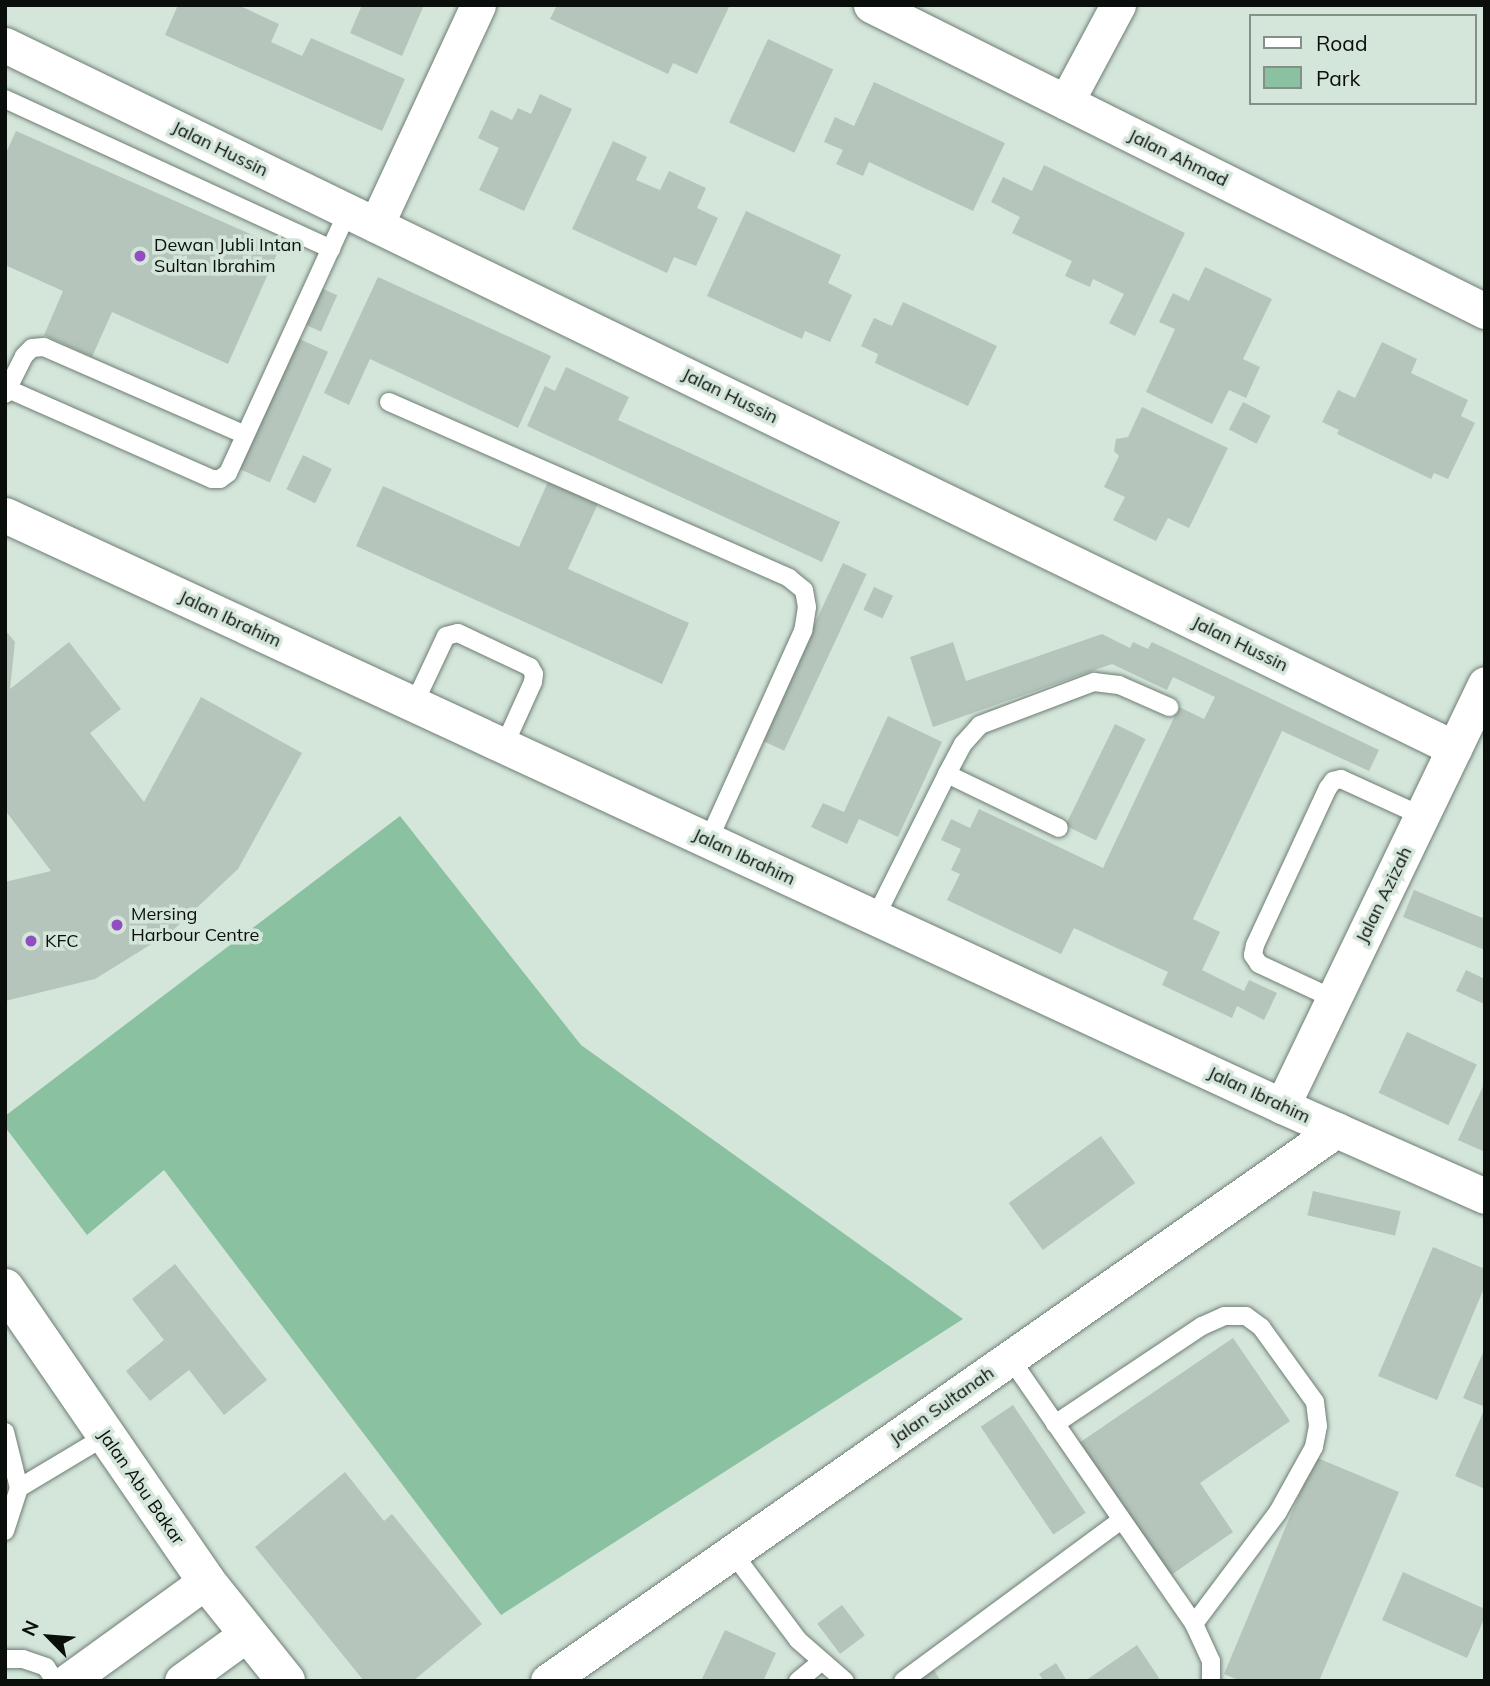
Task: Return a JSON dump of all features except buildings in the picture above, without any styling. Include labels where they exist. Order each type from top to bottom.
[{"type":"street","points":[[362,218],[478,5]]},
{"type":"street","name":"Jalan Ahmad","points":[[871,5],[1485,311]]},
{"type":"street","points":[[1066,102],[1118,5]]},
{"type":"street","name":"Jalan Hussin","points":[[5,45],[1454,748]]},
{"type":"street","name":"Jalan Ibrahim","points":[[5,515],[1282,1106],[1485,1196]]},
{"type":"street","name":"Jalan Azizah","points":[[1282,1106],[1485,684]]},
{"type":"street","name":"Jalan Sultanah","points":[[548,1681],[1336,1130]]},
{"type":"street","name":"Jalan Abu Bakar","points":[[5,1288],[206,1581],[248,1633],[277,1678]]},
{"type":"street","points":[[68,1681],[206,1581]]},
{"type":"street","points":[[182,1681],[248,1633]]},
{"type":"lane","points":[[5,99],[331,249]]},
{"type":"lane","points":[[245,435],[44,347],[32,348],[24,356],[7,391],[212,479],[220,479],[228,473],[331,249],[362,218]]},
{"type":"lane","points":[[389,402],[789,578],[804,590],[807,607],[803,631],[708,841]]},
{"type":"lane","points":[[414,704],[446,636],[458,633],[530,667],[534,674],[533,682],[504,746]]},
{"type":"lane","points":[[875,918],[963,744],[980,725],[1094,682],[1119,685],[1169,706]]},
{"type":"lane","points":[[947,774],[1059,828]]},
{"type":"lane","points":[[1334,999],[1259,964],[1253,955],[1255,945],[1328,788],[1333,781],[1341,779],[1422,816]]},
{"type":"lane","points":[[1055,1424],[1202,1326],[1224,1316],[1246,1316],[1261,1327],[1315,1402],[1318,1426],[1314,1447],[1278,1512],[1194,1624]]},
{"type":"lane","points":[[1010,1358],[1194,1624],[1211,1661],[1210,1681]]},
{"type":"lane","points":[[5,1432],[19,1488],[5,1531]]},
{"type":"lane","points":[[19,1488],[106,1436]]},
{"type":"lane","points":[[903,1681],[1121,1520]]},
{"type":"lane","points":[[732,1552],[798,1640],[845,1681]]},
{"type":"lane","points":[[5,1659],[23,1659],[46,1667],[55,1681]]},
{"type":"lane","points":[[798,1681],[822,1661]]},
{"type":"green space","points":[[400,816],[581,1045],[963,1319],[501,1615],[164,1170],[87,1235],[5,1127],[5,1116]]},
{"type":"place","name":"Dewan Jubli Intan Sultan Ibrahim","points":[[140,256]]},
{"type":"place","name":"Mersing Harbour Centre","points":[[117,925]]},
{"type":"place","name":"KFC","points":[[31,941]]}]
